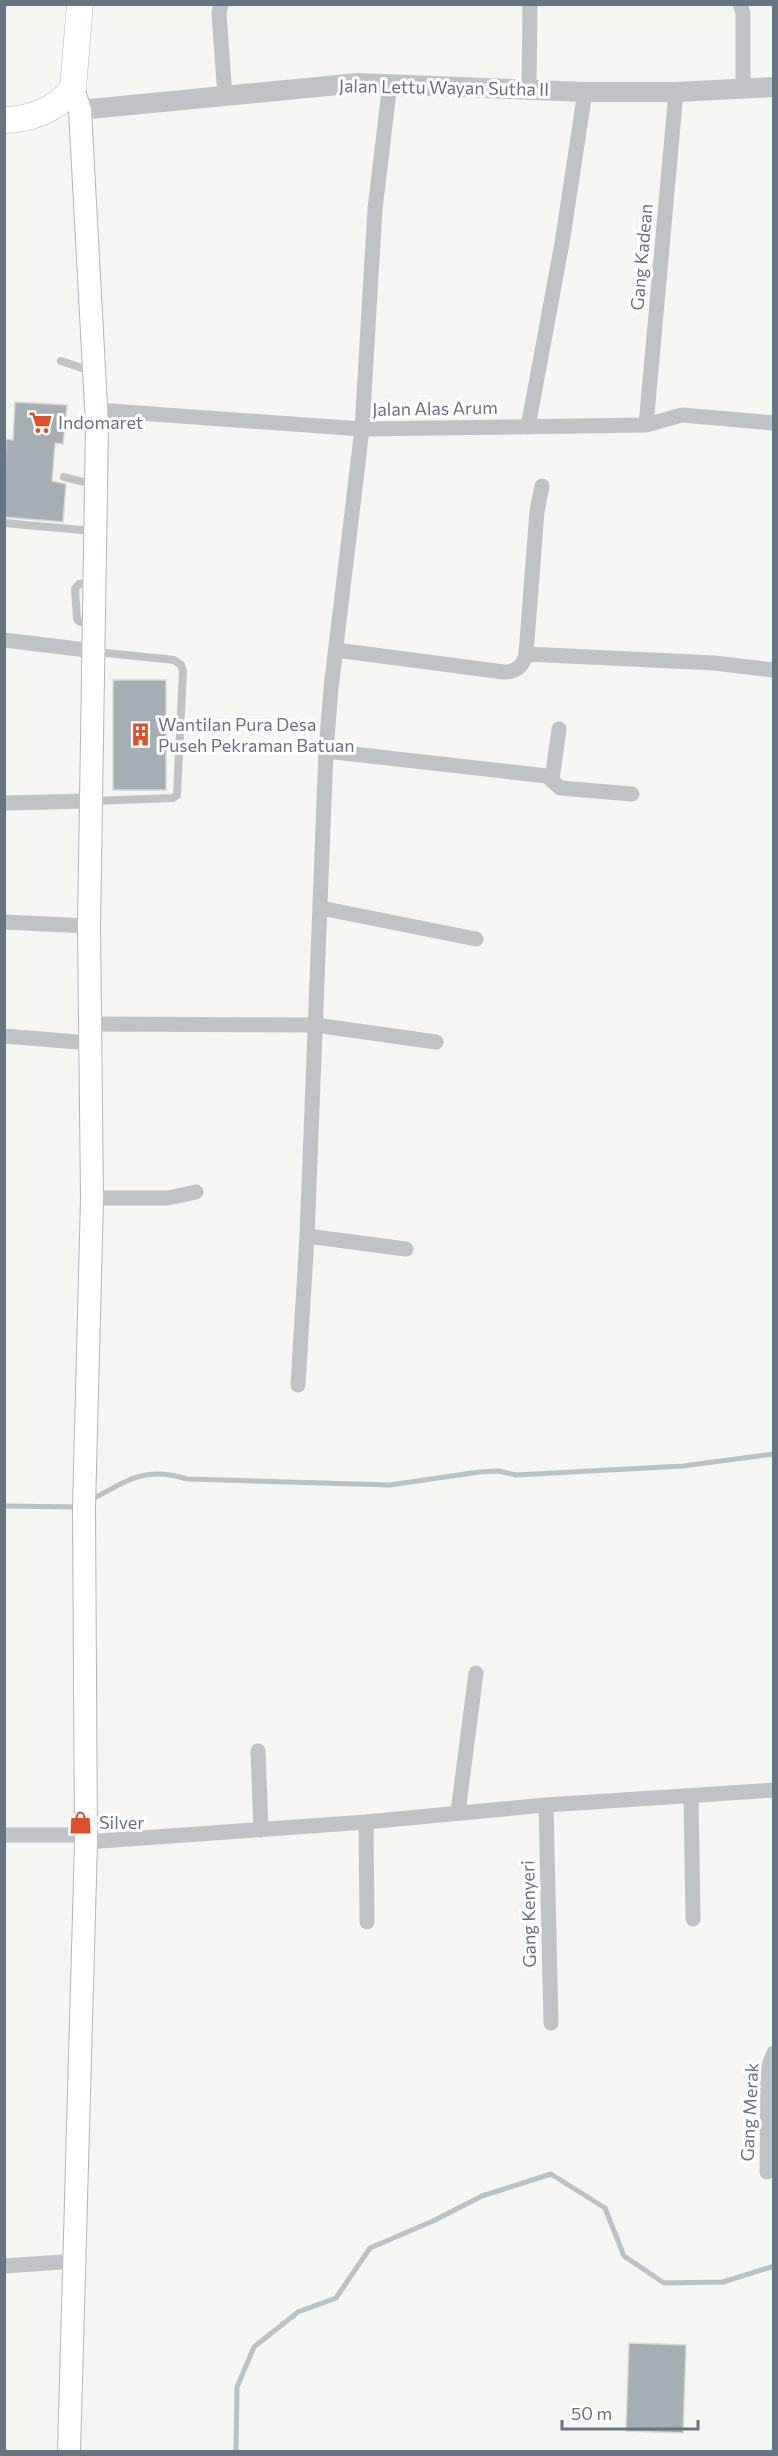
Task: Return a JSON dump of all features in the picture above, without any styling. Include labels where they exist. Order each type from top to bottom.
[{"type":"highway","points":[[4,120],[39,113],[65,100],[77,99],[80,4]]},
{"type":"main road","points":[[69,2451],[86,1838],[84,1508],[92,1198],[89,926],[97,418],[77,99]]},
{"type":"street","points":[[221,4],[219,13],[225,97]]},
{"type":"street","points":[[528,89],[530,4]]},
{"type":"street","points":[[740,4],[743,13],[743,88]]},
{"type":"street","name":"Jalan Lettu Wayan Sutha II","points":[[77,99],[225,97],[330,85],[388,95],[528,89],[585,92],[676,92],[774,87]]},
{"type":"street","points":[[528,427],[562,243],[585,92]]},
{"type":"street","name":"Gang Kadean","points":[[645,425],[676,92]]},
{"type":"street","points":[[298,1385],[307,1236],[326,751],[362,429],[375,209],[388,95]]},
{"type":"street","name":"Jalan Alas Arum","points":[[97,418],[362,429],[645,425],[682,415],[774,423]]},
{"type":"street","points":[[336,650],[511,672],[524,661],[526,654],[537,511],[542,486]]},
{"type":"street","points":[[4,640],[95,651]]},
{"type":"street","points":[[526,654],[714,663],[774,670]]},
{"type":"street","points":[[552,780],[559,729]]},
{"type":"street","points":[[326,751],[547,776],[560,788],[632,794]]},
{"type":"street","points":[[4,803],[90,801]]},
{"type":"street","points":[[321,908],[476,939]]},
{"type":"street","points":[[4,922],[89,926]]},
{"type":"street","points":[[4,1036],[315,1025],[436,1042]]},
{"type":"street","points":[[92,1198],[168,1198],[196,1192]]},
{"type":"street","points":[[307,1236],[406,1249]]},
{"type":"street","points":[[458,1812],[476,1673]]},
{"type":"street","points":[[258,1751],[261,1830]]},
{"type":"street","points":[[4,1835],[86,1838],[261,1830],[546,1805],[774,1790]]},
{"type":"street","points":[[691,1796],[693,1919]]},
{"type":"street","name":"Gang Kenyeri","points":[[546,1805],[551,2023]]},
{"type":"street","points":[[366,1822],[367,1922]]},
{"type":"street","name":"Gang Merak","points":[[767,2172],[768,2075],[770,2060],[774,2053]]},
{"type":"street","points":[[4,2266],[76,2261]]},
{"type":"lane","points":[[61,362],[95,372]]},
{"type":"lane","points":[[73,423],[97,418]]},
{"type":"lane","points":[[64,477],[96,485]]},
{"type":"lane","points":[[4,522],[96,531]]},
{"type":"lane","points":[[90,801],[173,798],[177,795],[183,671],[181,665],[174,660],[95,651]]},
{"type":"building","points":[[15,402],[67,405],[63,444],[55,443],[52,481],[66,484],[63,522],[4,517],[6,439],[13,440]]},
{"type":"building","name":"Wantilan Pura Desa Puseh Pekraman Batuan","points":[[113,680],[166,680],[166,790],[113,790]]},
{"type":"building","points":[[629,2343],[686,2345],[683,2433],[626,2431]]},
{"type":"waterway","points":[[91,1500],[126,1481],[159,1474],[187,1479],[390,1485],[479,1472],[498,1471],[516,1475],[683,1466],[774,1454]]},
{"type":"waterway","points":[[4,1506],[78,1507]]},
{"type":"waterway","points":[[236,2452],[237,2387],[254,2347],[298,2312],[336,2298],[370,2248],[433,2221],[482,2196],[551,2174],[605,2208],[624,2256],[664,2283],[723,2282],[774,2266]]},
{"type":"place","name":"Indomaret","points":[[40,423]]},
{"type":"place","name":"Wantilan Pura Desa Puseh Pekraman Batuan","points":[[140,735]]},
{"type":"place","name":"Silver","points":[[81,1823]]}]
